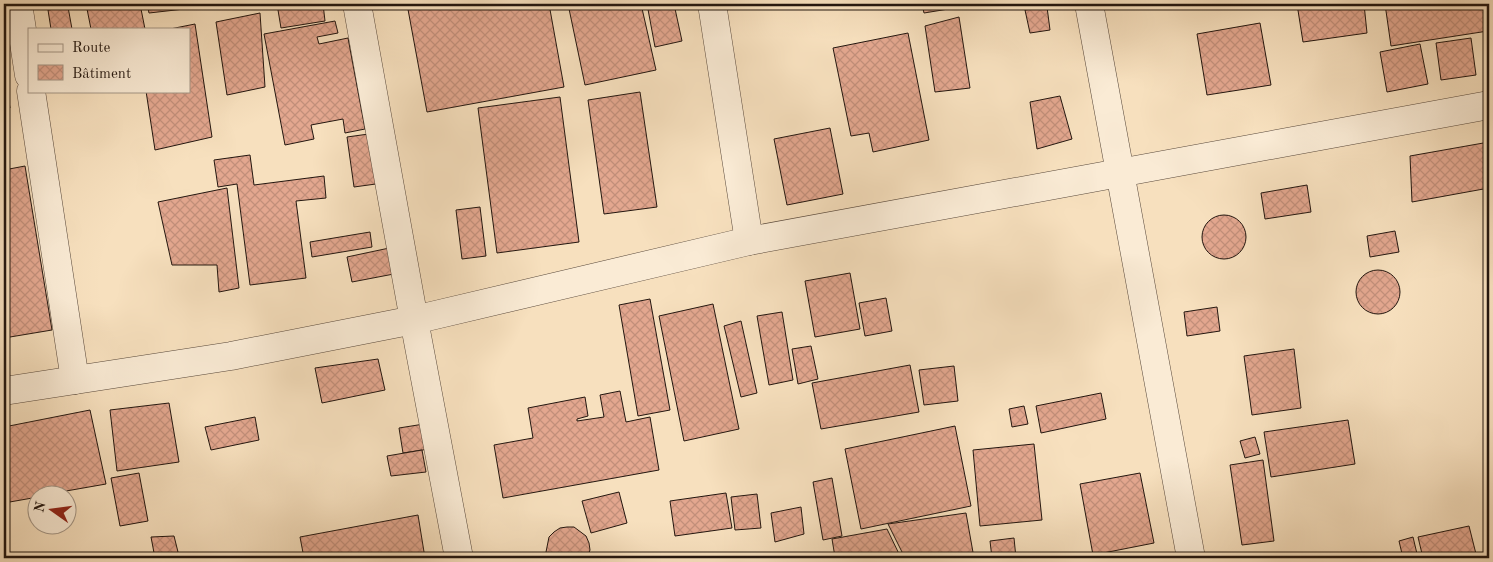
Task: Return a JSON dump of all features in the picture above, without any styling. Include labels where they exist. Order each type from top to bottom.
[{"type":"street","points":[[18,4],[28,69]]},
{"type":"street","points":[[357,4],[459,558]]},
{"type":"street","points":[[712,4],[749,241]]},
{"type":"street","points":[[1089,4],[1187,558]]},
{"type":"street","points":[[31,92],[75,380]]},
{"type":"street","points":[[4,392],[231,356],[414,320],[749,241],[1489,105]]},
{"type":"building","points":[[86,4],[140,4],[145,28],[91,28]]},
{"type":"building","points":[[147,4],[192,4],[193,8],[149,13]]},
{"type":"building","points":[[277,4],[323,4],[325,21],[281,28]]},
{"type":"building","points":[[407,4],[549,4],[564,87],[427,112]]},
{"type":"building","points":[[568,4],[641,4],[656,70],[585,85]]},
{"type":"building","points":[[647,4],[674,4],[682,41],[655,47]]},
{"type":"building","points":[[922,4],[979,4],[924,13]]},
{"type":"building","points":[[1297,4],[1364,4],[1367,33],[1303,42]]},
{"type":"building","points":[[1385,4],[1484,4],[1488,31],[1391,46]]},
{"type":"building","points":[[68,7],[72,28],[51,28],[48,10]]},
{"type":"building","points":[[1047,7],[1050,30],[1030,33],[1025,10]]},
{"type":"building","points":[[260,13],[265,87],[227,95],[216,22]]},
{"type":"building","points":[[959,17],[970,88],[935,92],[925,26]]},
{"type":"building","points":[[335,21],[338,33],[317,37],[319,44],[348,38],[365,129],[345,133],[343,119],[311,125],[314,139],[285,145],[264,34]]},
{"type":"building","points":[[1260,23],[1271,85],[1207,95],[1197,34]]},
{"type":"building","points":[[195,24],[212,137],[155,150],[146,92],[190,92],[190,28],[175,28]]},
{"type":"building","points":[[908,33],[929,140],[873,152],[869,133],[851,136],[833,48]]},
{"type":"building","points":[[1471,38],[1476,75],[1441,80],[1436,43]]},
{"type":"building","points":[[1420,44],[1428,84],[1387,92],[1380,52]]},
{"type":"building","points":[[4,71],[10,108],[4,110]]},
{"type":"building","points":[[640,92],[657,207],[604,214],[588,100]]},
{"type":"building","points":[[1060,96],[1072,139],[1037,149],[1030,102]]},
{"type":"building","points":[[560,97],[579,242],[497,253],[478,108]]},
{"type":"building","points":[[830,128],[843,194],[787,205],[774,139]]},
{"type":"building","points":[[376,133],[383,183],[354,187],[347,137]]},
{"type":"building","points":[[1489,142],[1489,188],[1412,202],[1410,156]]},
{"type":"building","points":[[250,155],[254,185],[324,176],[326,198],[296,201],[306,278],[250,285],[237,184],[218,187],[214,160]]},
{"type":"building","points":[[25,166],[52,330],[4,338],[4,170]]},
{"type":"building","points":[[1307,185],[1311,212],[1265,219],[1261,193]]},
{"type":"building","points":[[227,188],[239,288],[219,292],[217,265],[172,265],[158,202]]},
{"type":"building","points":[[480,207],[486,256],[462,259],[456,210]]},
{"type":"building","points":[[1224,215],[1236,219],[1242,225],[1246,237],[1242,249],[1236,255],[1224,259],[1212,255],[1206,249],[1202,237],[1206,225],[1212,219]]},
{"type":"building","points":[[1395,231],[1399,252],[1370,257],[1367,236]]},
{"type":"building","points":[[370,232],[372,247],[312,257],[310,242]]},
{"type":"building","points":[[394,247],[399,273],[352,282],[347,257]]},
{"type":"building","points":[[1378,270],[1390,274],[1396,280],[1400,292],[1396,304],[1390,310],[1378,314],[1366,310],[1360,304],[1356,292],[1360,280],[1366,274]]},
{"type":"building","points":[[850,273],[860,329],[815,337],[805,281]]},
{"type":"building","points":[[886,298],[892,331],[865,336],[859,303]]},
{"type":"building","points":[[650,299],[670,410],[638,416],[619,305]]},
{"type":"building","points":[[713,304],[739,429],[684,441],[659,316]]},
{"type":"building","points":[[1217,307],[1220,331],[1187,336],[1184,312]]},
{"type":"building","points":[[782,312],[793,380],[769,385],[757,316]]},
{"type":"building","points":[[741,321],[757,393],[741,397],[724,326]]},
{"type":"building","points":[[811,346],[818,379],[798,384],[792,349]]},
{"type":"building","points":[[1294,349],[1301,408],[1252,415],[1244,356]]},
{"type":"building","points":[[378,359],[385,390],[322,403],[315,368]]},
{"type":"building","points":[[910,365],[919,412],[821,429],[812,383]]},
{"type":"building","points":[[954,366],[958,401],[924,405],[919,370]]},
{"type":"building","points":[[620,391],[626,422],[650,417],[659,470],[503,498],[494,445],[533,438],[528,408],[585,397],[588,416],[577,419],[577,421],[604,417],[600,395]]},
{"type":"building","points":[[1101,393],[1106,419],[1041,433],[1036,406]]},
{"type":"building","points":[[169,403],[179,462],[117,471],[110,410]]},
{"type":"building","points":[[1024,406],[1028,424],[1012,427],[1009,409]]},
{"type":"building","points":[[90,410],[106,484],[78,489],[78,484],[28,484],[28,499],[4,503],[4,427]]},
{"type":"building","points":[[255,417],[259,440],[211,450],[205,427]]},
{"type":"building","points":[[1348,420],[1355,464],[1271,477],[1264,432]]},
{"type":"building","points":[[424,424],[429,449],[403,453],[399,428]]},
{"type":"building","points":[[955,426],[971,506],[861,529],[845,449]]},
{"type":"building","points":[[1255,437],[1260,454],[1245,458],[1240,441]]},
{"type":"building","points":[[1034,444],[1042,520],[980,526],[973,450]]},
{"type":"building","points":[[422,450],[426,472],[391,476],[387,456]]},
{"type":"building","points":[[1263,460],[1274,541],[1242,545],[1230,465]]},
{"type":"building","points":[[139,473],[148,521],[120,526],[111,478]]},
{"type":"building","points":[[1140,473],[1154,543],[1093,555],[1080,484]]},
{"type":"building","points":[[832,478],[842,536],[823,540],[813,482]]},
{"type":"building","points":[[619,492],[627,523],[591,533],[582,501]]},
{"type":"building","points":[[726,493],[732,528],[675,536],[670,501]]},
{"type":"building","points":[[757,494],[761,528],[735,530],[731,497]]},
{"type":"building","points":[[801,507],[804,534],[775,542],[771,513]]},
{"type":"building","points":[[966,513],[974,558],[905,558],[888,524]]},
{"type":"building","points":[[418,515],[425,558],[304,558],[300,537]]},
{"type":"building","points":[[1469,526],[1477,558],[1423,558],[1418,537]]},
{"type":"building","points":[[574,527],[586,536],[590,550],[587,558],[548,558],[546,552],[549,537],[560,528]]},
{"type":"building","points":[[887,529],[901,558],[858,558],[858,554],[835,557],[832,539]]},
{"type":"building","points":[[174,536],[179,556],[155,558],[151,537]]},
{"type":"building","points":[[1413,537],[1418,558],[1403,558],[1399,541]]},
{"type":"building","points":[[1014,538],[1016,558],[992,558],[990,541]]}]
